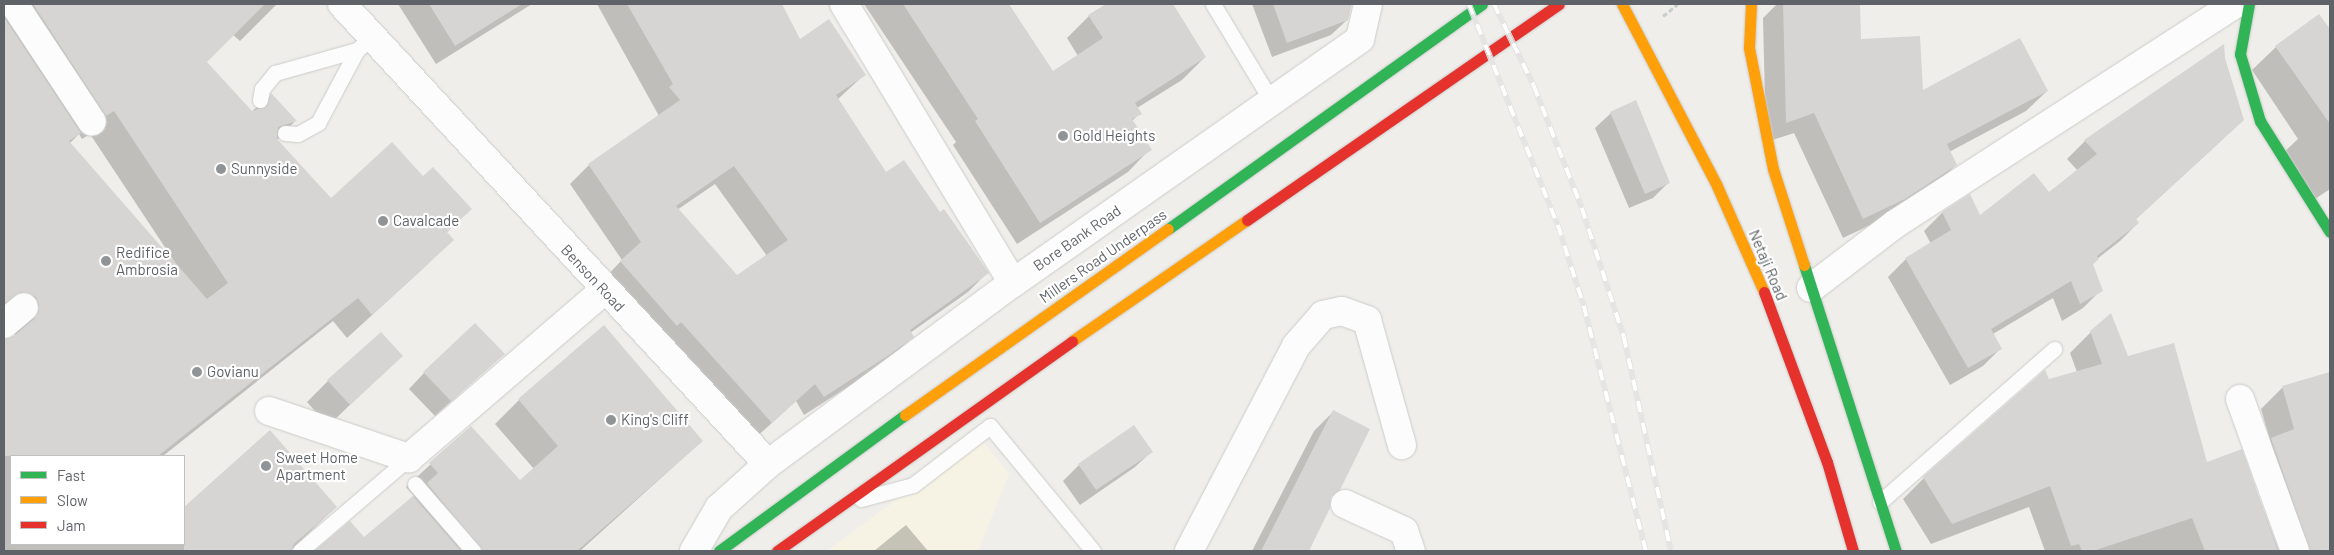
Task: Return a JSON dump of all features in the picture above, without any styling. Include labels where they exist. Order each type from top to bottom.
[{"type":"main road","name":"Millers Road Underpass","points":[[719,551],[1003,343],[1158,236],[1482,4]]},
{"type":"main road","points":[[777,551],[1024,374],[1559,4]]},
{"type":"main road","name":"Netaji Road","points":[[1751,4],[1749,48],[1773,169],[1896,551]]},
{"type":"main road","points":[[2249,4],[2240,54],[2260,121],[2330,232]]},
{"type":"main road","name":"Netaji Road","points":[[1624,8],[1717,186],[1772,310],[1827,462],[1853,551]]},
{"type":"street","points":[[14,4],[92,122]]},
{"type":"street","name":"Benson Road","points":[[342,4],[364,43],[604,290],[768,464]]},
{"type":"street","points":[[844,4],[1012,283]]},
{"type":"street","name":"Bore Bank Road","points":[[768,464],[1012,283],[1360,39],[1368,4]]},
{"type":"street","points":[[1811,288],[1895,224],[2235,4]]},
{"type":"street","points":[[269,411],[410,458],[604,290]]},
{"type":"street","points":[[1189,551],[1296,346],[1323,315],[1342,311],[1367,320],[1402,445]]},
{"type":"street","points":[[2240,399],[2295,551]]},
{"type":"street","points":[[694,551],[719,508],[768,464]]},
{"type":"street","points":[[1345,504],[1404,531],[1411,551]]},
{"type":"lane","points":[[1214,4],[1271,100]]},
{"type":"lane","points":[[260,100],[262,89],[275,73],[364,43]]},
{"type":"lane","points":[[285,133],[308,131],[318,123],[364,43]]},
{"type":"lane","points":[[1880,502],[2054,349]]},
{"type":"lane","points":[[843,504],[913,485],[990,426],[1093,551]]},
{"type":"lane","points":[[300,551],[410,458]]},
{"type":"lane","points":[[415,484],[473,551]]},
{"type":"shaded area","points":[[980,438],[1009,474],[978,551],[827,551]]},
{"type":"building","points":[[33,4],[265,4],[207,62],[252,111],[267,106],[271,93],[297,121],[278,127],[277,139],[331,198],[392,142],[423,176],[433,167],[472,209],[447,232],[454,240],[372,315],[358,298],[159,455],[4,456],[4,339],[14,336],[34,319],[39,305],[36,297],[22,292],[4,304],[4,17],[81,133],[69,141],[207,299],[228,283],[114,111],[106,116]]},
{"type":"building","points":[[429,4],[522,4],[455,46]]},
{"type":"building","points":[[627,4],[782,4],[800,39],[829,19],[866,75],[836,95],[886,172],[904,160],[940,212],[944,209],[989,273],[910,330],[914,337],[889,355],[824,397],[815,384],[772,423],[681,322],[677,326],[620,261],[641,242],[588,164],[680,100],[669,87],[673,84]],"holes":[[[734,166],[788,240],[737,275],[676,206]]]},
{"type":"building","points":[[903,4],[1009,4],[1053,71],[1103,38],[1088,15],[1106,4],[1173,4],[1206,57],[1135,103],[1142,114],[1132,119],[1152,150],[1040,223],[975,121],[978,119]]},
{"type":"building","points":[[1273,4],[1352,4],[1348,20],[1287,43]]},
{"type":"building","points":[[1783,4],[1860,4],[1861,39],[1920,36],[1923,90],[2020,38],[2048,91],[1947,144],[1957,165],[1905,199],[1863,219],[1814,113],[1786,123]]},
{"type":"building","points":[[2319,14],[2330,29],[2330,124],[2275,46]]},
{"type":"building","points":[[2224,44],[2225,58],[2244,120],[2136,219],[2139,223],[2097,256],[2099,259],[2093,264],[2103,291],[2080,304],[2071,281],[1991,329],[2002,349],[1968,368],[1905,258],[1951,230],[1942,212],[1970,194],[1980,215],[2034,173],[2049,192],[2097,154],[2084,140]]},
{"type":"building","points":[[1636,100],[1670,183],[1645,194],[1610,112]]},
{"type":"building","points":[[2111,313],[2128,356],[2174,343],[2207,462],[2242,449],[2278,551],[2205,551],[2192,518],[2093,551],[2082,551],[2079,544],[2071,546],[2050,486],[1952,524],[1923,477],[2045,370],[2049,379],[2102,364],[2090,331]]},
{"type":"building","points":[[475,323],[505,354],[451,401],[423,372]]},
{"type":"building","points":[[604,325],[703,441],[577,551],[482,551],[427,483],[438,473],[429,463],[471,426],[520,480],[558,446],[518,399]]},
{"type":"building","points":[[381,332],[403,356],[350,405],[327,380]]},
{"type":"building","points":[[2330,372],[2330,551],[2310,551],[2271,438],[2294,429],[2282,386]]},
{"type":"building","points":[[1333,410],[1370,429],[1340,490],[1331,497],[1330,508],[1309,551],[1261,551]]},
{"type":"building","points":[[1134,425],[1153,452],[1096,490],[1078,464]]},
{"type":"building","name":"Sweet Home Apartment","points":[[270,430],[337,507],[294,544],[291,551],[184,551],[185,506]]},
{"type":"building","points":[[413,496],[461,551],[314,551],[350,521],[364,537]]},
{"type":"railway","points":[[1469,4],[1558,225],[1584,306],[1646,551]]},
{"type":"railway","points":[[1494,4],[1534,86],[1582,208],[1624,337],[1671,551]]},
{"type":"traffic: fast","points":[[1168,229],[1482,4]]},
{"type":"traffic: fast","points":[[2249,4],[2240,54],[2260,121],[2330,232]]},
{"type":"traffic: fast","points":[[1804,265],[1896,551]]},
{"type":"traffic: fast","points":[[719,551],[905,415]]},
{"type":"traffic: slow","points":[[1622,4],[1717,186],[1764,292]]},
{"type":"traffic: slow","points":[[1751,4],[1749,48],[1773,169],[1804,265]]},
{"type":"traffic: slow","points":[[1072,341],[1247,220]]},
{"type":"traffic: slow","points":[[905,415],[1168,229]]},
{"type":"traffic: jam","points":[[1247,220],[1559,4]]},
{"type":"traffic: jam","points":[[1764,292],[1827,462],[1853,551]]},
{"type":"traffic: jam","points":[[777,551],[1072,341]]},
{"type":"place","name":"Gold Heights","points":[[1063,136]]},
{"type":"place","name":"Sunnyside","points":[[221,169]]},
{"type":"place","name":"Cavalcade","points":[[383,221]]},
{"type":"place","name":"Redifice Ambrosia","points":[[106,261]]},
{"type":"place","name":"Govianu","points":[[197,372]]},
{"type":"place","name":"King's Cliff","points":[[611,420]]},
{"type":"place","name":"Sweet Home Apartment","points":[[266,466]]}]
